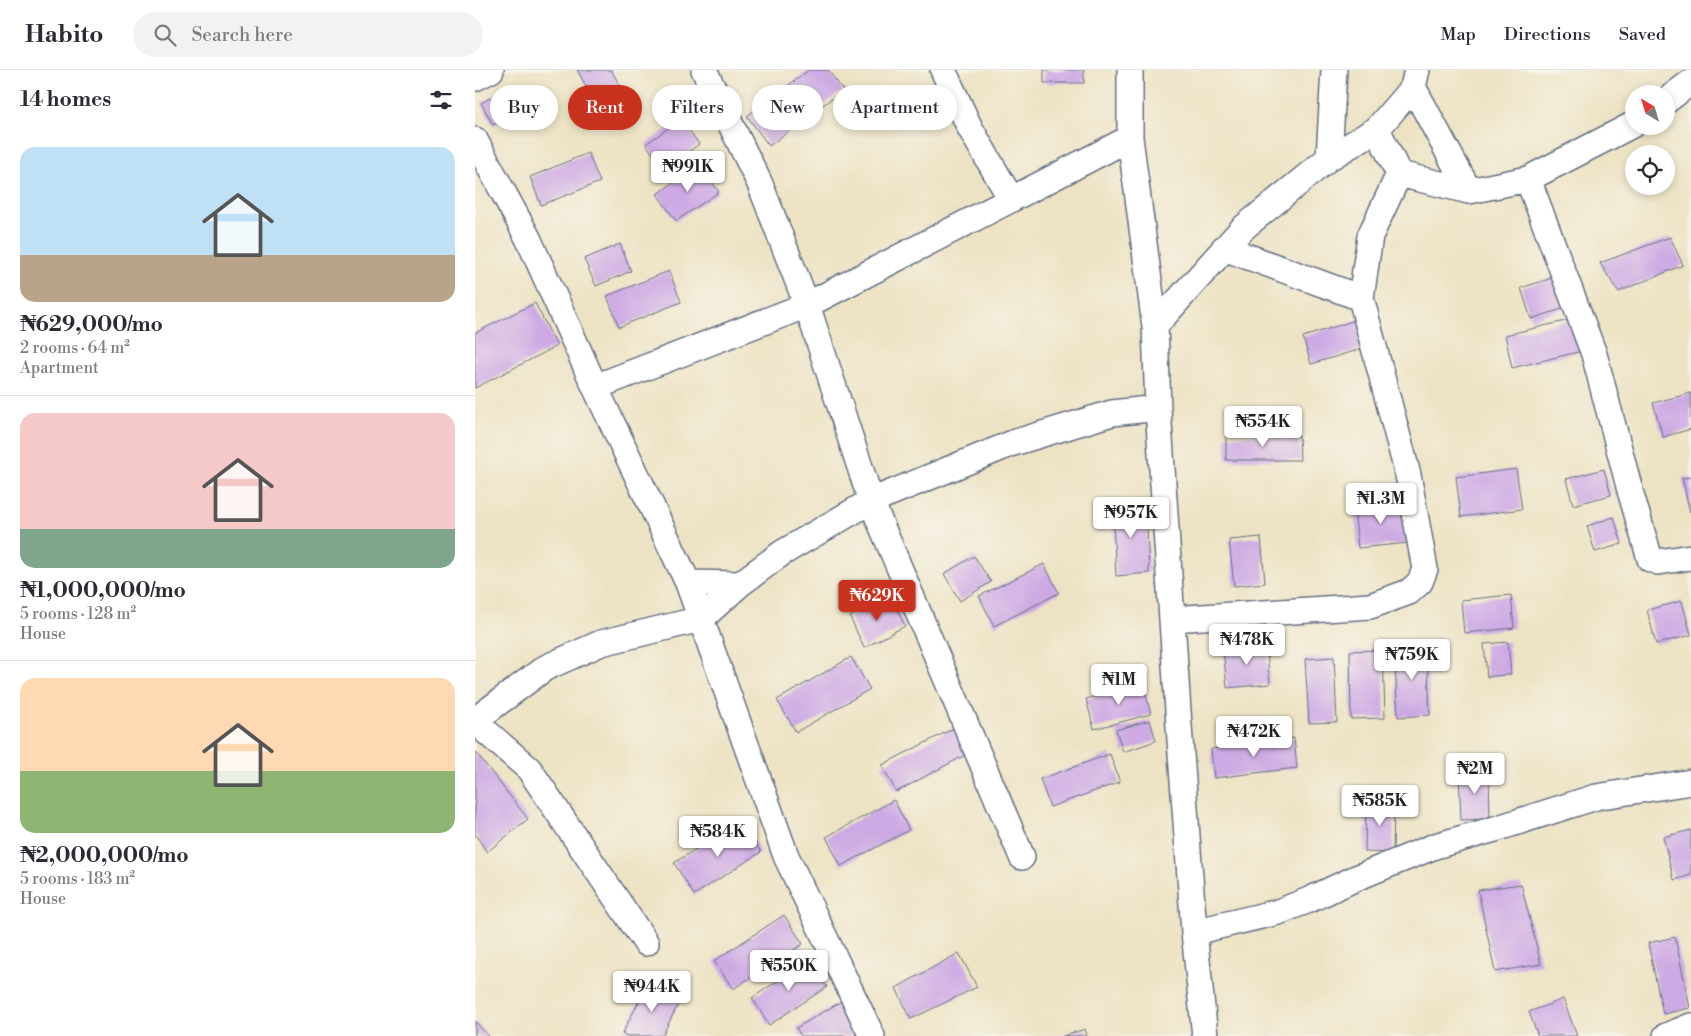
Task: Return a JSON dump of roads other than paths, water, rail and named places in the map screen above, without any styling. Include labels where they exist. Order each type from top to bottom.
[{"type":"street","points":[[475,78],[491,70]]},
{"type":"street","points":[[704,70],[760,184],[807,305],[871,501],[1022,857]]},
{"type":"street","points":[[943,70],[970,128],[1011,199]]},
{"type":"street","points":[[1130,70],[1130,138],[1155,326],[1158,408],[1172,619],[1195,932],[1205,1036]]},
{"type":"street","points":[[1329,158],[1334,70]]},
{"type":"street","points":[[1155,326],[1242,229],[1329,158],[1377,129],[1415,78],[1469,191]]},
{"type":"street","points":[[1675,94],[1691,82]]},
{"type":"street","points":[[1377,129],[1399,174]]},
{"type":"street","points":[[1399,174],[1469,191],[1528,179],[1625,129]]},
{"type":"street","points":[[595,386],[807,305],[1130,138]]},
{"type":"street","points":[[475,140],[528,238],[688,583],[786,856],[872,1036]]},
{"type":"street","points":[[1172,619],[1370,606],[1409,592],[1420,582],[1425,569],[1408,475],[1361,298],[1370,236],[1399,174]]},
{"type":"street","points":[[1528,179],[1594,354],[1650,560],[1658,562],[1691,557]]},
{"type":"street","points":[[1224,248],[1361,298]]},
{"type":"street","points":[[646,943],[529,769],[475,721],[545,668],[593,646],[701,619],[740,584],[782,552],[871,501],[1013,443],[1113,413],[1158,408]]},
{"type":"street","points":[[688,583],[740,584]]},
{"type":"street","points":[[1195,932],[1278,912],[1309,900],[1355,878],[1435,846],[1596,797],[1691,782]]},
{"type":"street","points":[[1666,1036],[1691,1026]]}]
